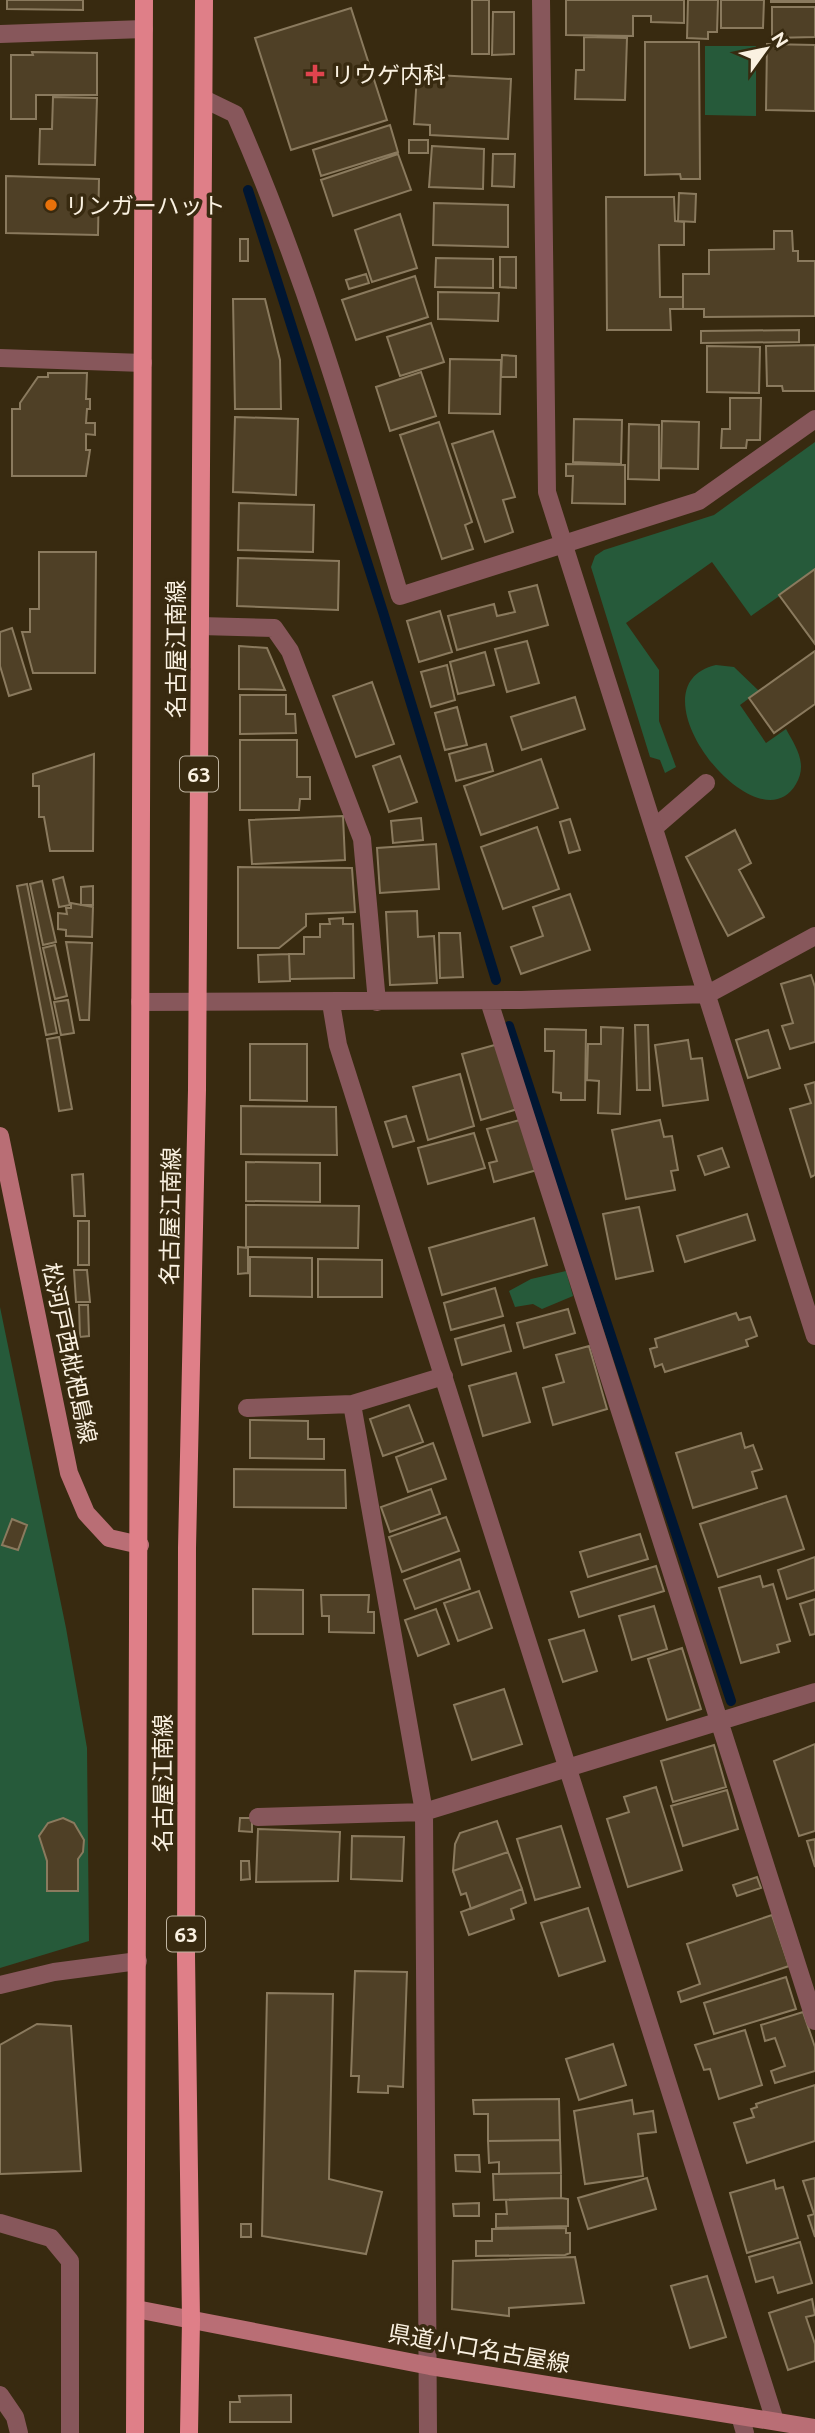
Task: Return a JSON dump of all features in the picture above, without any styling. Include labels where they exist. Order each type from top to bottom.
[{"type":"main road","name":"名古屋江南線","points":[[135,2433],[144,0]]},
{"type":"main road","name":"名古屋江南線","points":[[189,2433],[191,2320],[186,1955],[187,1548],[198,1002],[204,0]]},
{"type":"main road","name":"松河戸西枇杷島線","points":[[0,1136],[69,1473],[86,1513],[109,1538],[140,1545]]},
{"type":"main road","name":"県道小口名古屋線","points":[[136,2309],[742,2425],[775,2421],[815,2428]]},
{"type":"street","points":[[541,0],[547,492],[815,1336]]},
{"type":"street","points":[[0,34],[144,29]]},
{"type":"street","points":[[204,99],[235,114],[267,186],[321,335],[400,596],[699,501],[815,419]]},
{"type":"street","points":[[0,358],[142,363]]},
{"type":"street","points":[[200,626],[274,628],[290,651],[362,839],[377,1002]]},
{"type":"street","points":[[654,828],[706,783]]},
{"type":"street","points":[[140,1002],[489,1001],[708,994],[815,936]]},
{"type":"street","points":[[489,1001],[722,1720],[815,2021]]},
{"type":"street","points":[[331,1003],[338,1045],[775,2421]]},
{"type":"street","points":[[247,1408],[352,1404],[444,1376]]},
{"type":"street","points":[[352,1404],[424,1812],[430,2366],[428,2433]]},
{"type":"street","points":[[258,1817],[424,1812],[815,1692]]},
{"type":"street","points":[[0,1985],[54,1972],[138,1961]]},
{"type":"street","points":[[0,2224],[51,2238],[70,2261],[70,2433]]},
{"type":"street","points":[[0,2395],[15,2417],[19,2433]]},
{"type":"green space","points":[[705,46],[756,46],[756,116],[705,115]]},
{"type":"green space","points":[[815,442],[815,571],[751,616],[712,562],[626,623],[659,670],[659,721],[676,767],[665,773],[660,760],[650,757],[591,567],[595,556],[604,550],[714,515]]},
{"type":"green space","points":[[716,665],[734,667],[759,691],[740,705],[766,743],[786,729],[797,749],[801,763],[799,777],[796,784],[778,799],[754,797],[730,781],[708,758],[691,730],[685,702],[692,679]]},
{"type":"green space","points":[[566,1271],[573,1296],[542,1309],[533,1304],[515,1307],[509,1291],[531,1279]]},
{"type":"green space","points":[[0,1307],[66,1628],[87,1748],[89,1941],[0,1968]]},
{"type":"building","points":[[7,0],[83,0],[83,10],[7,9]]},
{"type":"building","points":[[472,0],[489,0],[489,54],[472,54]]},
{"type":"building","points":[[566,0],[684,0],[684,23],[651,22],[651,16],[633,16],[633,36],[566,35]]},
{"type":"building","points":[[688,0],[718,0],[717,32],[708,32],[708,39],[687,38]]},
{"type":"building","points":[[721,0],[764,0],[763,28],[721,28]]},
{"type":"building","points":[[815,0],[815,2],[771,2]]},
{"type":"building","points":[[772,7],[815,7],[815,37],[772,38]]},
{"type":"building","points":[[351,8],[387,120],[291,150],[255,38]]},
{"type":"building","points":[[493,12],[514,12],[514,54],[492,55]]},
{"type":"building","points":[[584,37],[627,38],[625,100],[575,99],[576,70],[584,70]]},
{"type":"building","points":[[645,42],[699,42],[700,179],[681,179],[680,174],[645,175]]},
{"type":"building","points":[[767,44],[815,45],[815,111],[766,110]]},
{"type":"building","points":[[32,52],[97,53],[97,95],[36,95],[36,119],[11,119],[11,55],[33,55]]},
{"type":"building","points":[[417,74],[511,79],[508,139],[430,135],[430,125],[414,124]]},
{"type":"building","points":[[53,97],[97,98],[95,165],[39,164],[40,129],[52,129]]},
{"type":"building","points":[[390,125],[398,152],[321,176],[313,150]]},
{"type":"building","points":[[409,140],[428,140],[428,153],[409,153]]},
{"type":"building","points":[[432,146],[484,149],[483,189],[429,187]]},
{"type":"building","points":[[398,154],[411,190],[333,216],[321,180]]},
{"type":"building","points":[[493,154],[515,154],[514,187],[492,186]]},
{"type":"building","points":[[6,176],[99,179],[98,235],[6,233]]},
{"type":"building","points":[[679,193],[696,194],[695,222],[678,221]]},
{"type":"building","points":[[606,197],[674,197],[675,221],[684,222],[684,245],[659,245],[660,297],[683,297],[683,309],[670,309],[671,330],[607,330]]},
{"type":"building","points":[[434,203],[508,205],[508,247],[433,245]]},
{"type":"building","points":[[400,214],[417,268],[372,282],[355,230]]},
{"type":"building","points":[[774,231],[792,231],[793,251],[798,251],[798,261],[815,261],[815,316],[704,317],[704,309],[683,309],[683,274],[709,274],[709,250],[774,249]]},
{"type":"building","points":[[240,239],[248,239],[248,261],[240,261]]},
{"type":"building","points":[[500,257],[516,257],[516,288],[500,287]]},
{"type":"building","points":[[436,258],[493,259],[493,288],[435,287]]},
{"type":"building","points":[[366,274],[369,283],[349,289],[346,280]]},
{"type":"building","points":[[415,276],[428,317],[356,340],[342,300]]},
{"type":"building","points":[[438,292],[499,293],[498,321],[438,319]]},
{"type":"building","points":[[233,299],[265,299],[280,360],[281,409],[235,409]]},
{"type":"building","points":[[431,323],[444,362],[400,376],[387,337]]},
{"type":"building","points":[[799,330],[799,342],[701,343],[701,331]]},
{"type":"building","points":[[815,345],[815,391],[783,391],[782,386],[767,386],[766,346]]},
{"type":"building","points":[[707,346],[760,347],[759,393],[707,392]]},
{"type":"building","points":[[502,355],[516,356],[516,377],[501,377]]},
{"type":"building","points":[[450,359],[501,360],[500,414],[449,413]]},
{"type":"building","points":[[421,372],[436,416],[390,431],[376,387]]},
{"type":"building","points":[[48,373],[87,373],[86,399],[90,399],[90,409],[87,409],[86,423],[95,423],[95,435],[86,434],[86,450],[90,450],[86,476],[12,476],[12,409],[20,409],[20,403],[38,377],[48,377]]},
{"type":"building","points":[[730,398],[761,398],[760,440],[747,440],[746,448],[721,448],[722,429],[730,429]]},
{"type":"building","points":[[235,417],[298,419],[296,495],[233,492]]},
{"type":"building","points":[[574,419],[622,420],[621,464],[573,462]]},
{"type":"building","points":[[662,421],[699,422],[698,469],[661,468]]},
{"type":"building","points":[[439,422],[472,522],[465,525],[473,549],[442,559],[400,435]]},
{"type":"building","points":[[629,424],[659,425],[659,480],[628,479]]},
{"type":"building","points":[[493,431],[515,497],[503,500],[513,532],[485,542],[452,444]]},
{"type":"building","points":[[566,464],[625,465],[625,504],[572,503],[573,476],[566,476]]},
{"type":"building","points":[[239,503],[314,505],[313,552],[238,550]]},
{"type":"building","points":[[39,552],[96,552],[95,673],[33,673],[22,632],[30,632],[30,609],[39,609]]},
{"type":"building","points":[[238,558],[339,561],[338,610],[237,606]]},
{"type":"building","points":[[815,569],[815,644],[779,595]]},
{"type":"building","points":[[537,585],[548,625],[457,650],[448,616],[494,604],[497,616],[515,612],[509,592]]},
{"type":"building","points":[[440,611],[452,652],[419,662],[407,621]]},
{"type":"building","points":[[12,628],[31,689],[9,696],[0,666],[0,632]]},
{"type":"building","points":[[527,641],[539,683],[507,692],[495,649]]},
{"type":"building","points":[[239,646],[267,648],[285,690],[239,689]]},
{"type":"building","points":[[815,651],[815,704],[774,733],[749,698]]},
{"type":"building","points":[[485,652],[494,685],[458,694],[450,662]]},
{"type":"building","points":[[447,665],[455,700],[431,707],[421,672]]},
{"type":"building","points":[[372,682],[394,744],[356,757],[333,696]]},
{"type":"building","points":[[240,695],[286,695],[286,714],[295,714],[296,733],[240,734]]},
{"type":"building","points":[[575,697],[585,729],[522,750],[511,717]]},
{"type":"building","points":[[457,707],[467,745],[445,750],[435,713]]},
{"type":"building","points":[[240,740],[297,740],[297,777],[310,777],[310,799],[300,799],[299,810],[240,810]]},
{"type":"building","points":[[486,744],[493,771],[456,781],[449,754]]},
{"type":"building","points":[[94,754],[93,851],[50,851],[44,817],[39,817],[39,786],[33,786],[33,774]]},
{"type":"building","points":[[400,756],[417,802],[389,812],[373,766]]},
{"type":"building","points":[[541,759],[558,808],[481,835],[464,786]]},
{"type":"building","points":[[343,816],[345,860],[252,864],[249,820]]},
{"type":"building","points":[[421,818],[423,840],[393,843],[391,821]]},
{"type":"building","points":[[570,819],[580,850],[569,853],[560,822]]},
{"type":"building","points":[[537,827],[559,889],[503,909],[481,847]]},
{"type":"building","points":[[735,830],[751,863],[739,870],[764,917],[728,936],[686,857]]},
{"type":"building","points":[[436,844],[439,889],[380,893],[377,848]]},
{"type":"building","points":[[238,867],[352,868],[355,912],[306,914],[306,926],[279,948],[238,948]]},
{"type":"building","points":[[63,877],[70,905],[59,907],[53,880]]},
{"type":"building","points":[[42,881],[56,942],[43,945],[30,884]]},
{"type":"building","points":[[27,884],[57,1033],[46,1035],[17,886]]},
{"type":"building","points":[[93,886],[93,905],[81,905],[81,887]]},
{"type":"building","points":[[570,894],[590,950],[521,974],[511,947],[543,936],[533,907]]},
{"type":"building","points":[[71,903],[93,907],[92,937],[66,936],[66,930],[58,929],[58,913],[67,914],[66,908],[71,908]]},
{"type":"building","points":[[417,911],[418,937],[434,936],[437,983],[390,985],[386,912]]},
{"type":"building","points":[[343,918],[343,924],[353,924],[354,978],[290,979],[289,954],[304,954],[304,937],[320,937],[320,924],[330,924],[329,919]]},
{"type":"building","points":[[439,933],[460,933],[463,977],[440,978]]},
{"type":"building","points":[[66,942],[92,943],[89,1020],[80,1020]]},
{"type":"building","points":[[55,945],[67,996],[55,999],[43,948]]},
{"type":"building","points":[[289,954],[290,981],[259,982],[258,955]]},
{"type":"building","points":[[811,975],[815,987],[815,1042],[790,1049],[782,1026],[793,1023],[781,984]]},
{"type":"building","points":[[68,1000],[74,1033],[61,1035],[54,1002]]},
{"type":"building","points":[[635,1025],[648,1025],[650,1090],[637,1090]]},
{"type":"building","points":[[601,1027],[623,1028],[620,1114],[598,1113],[599,1081],[587,1080],[588,1044],[601,1044]]},
{"type":"building","points":[[545,1029],[586,1030],[585,1100],[561,1100],[561,1093],[553,1092],[554,1051],[545,1051]]},
{"type":"building","points":[[768,1030],[780,1068],[748,1078],[736,1040]]},
{"type":"building","points":[[59,1037],[72,1109],[59,1111],[47,1039]]},
{"type":"building","points":[[688,1040],[691,1059],[702,1058],[708,1100],[663,1106],[655,1045]]},
{"type":"building","points":[[502,1043],[521,1108],[481,1120],[462,1054]]},
{"type":"building","points":[[250,1044],[307,1044],[307,1101],[250,1100]]},
{"type":"building","points":[[460,1074],[474,1126],[428,1140],[413,1087]]},
{"type":"building","points":[[815,1082],[815,1175],[811,1177],[790,1109],[811,1103],[805,1085]]},
{"type":"building","points":[[241,1106],[336,1107],[337,1155],[241,1154]]},
{"type":"building","points":[[406,1116],[414,1141],[393,1147],[385,1122]]},
{"type":"building","points":[[523,1119],[537,1170],[494,1182],[489,1163],[497,1161],[487,1129]]},
{"type":"building","points":[[660,1120],[664,1137],[672,1136],[678,1170],[671,1171],[675,1190],[626,1199],[612,1130]]},
{"type":"building","points":[[474,1133],[485,1168],[428,1184],[418,1148]]},
{"type":"building","points":[[722,1148],[729,1167],[705,1175],[698,1156]]},
{"type":"building","points":[[246,1162],[320,1163],[320,1202],[246,1201]]},
{"type":"building","points":[[83,1174],[85,1216],[74,1216],[72,1175]]},
{"type":"building","points":[[246,1205],[359,1206],[358,1248],[246,1247]]},
{"type":"building","points":[[639,1207],[653,1271],[616,1279],[603,1214]]},
{"type":"building","points":[[747,1214],[755,1240],[685,1262],[677,1236]]},
{"type":"building","points":[[534,1218],[547,1265],[442,1295],[429,1248]]},
{"type":"building","points":[[78,1221],[89,1221],[89,1265],[78,1265]]},
{"type":"building","points":[[238,1247],[248,1248],[248,1273],[238,1274]]},
{"type":"building","points":[[250,1257],[312,1258],[312,1297],[250,1296]]},
{"type":"building","points":[[318,1259],[382,1260],[382,1297],[318,1297]]},
{"type":"building","points":[[74,1270],[87,1270],[90,1302],[76,1302]]},
{"type":"building","points":[[495,1288],[503,1316],[451,1330],[444,1303]]},
{"type":"building","points":[[79,1305],[88,1305],[89,1336],[80,1337]]},
{"type":"building","points":[[568,1309],[575,1333],[524,1348],[517,1323]]},
{"type":"building","points":[[736,1313],[739,1320],[750,1317],[757,1336],[746,1340],[748,1346],[665,1372],[662,1364],[655,1367],[650,1349],[657,1347],[655,1339]]},
{"type":"building","points":[[504,1325],[511,1351],[462,1365],[455,1339]]},
{"type":"building","points":[[589,1346],[607,1409],[553,1425],[543,1388],[564,1382],[556,1355]]},
{"type":"building","points":[[516,1373],[530,1422],[483,1436],[469,1386]]},
{"type":"building","points":[[409,1405],[423,1442],[383,1456],[370,1419]]},
{"type":"building","points":[[250,1420],[308,1421],[308,1439],[324,1439],[324,1459],[250,1458]]},
{"type":"building","points":[[741,1433],[745,1448],[753,1445],[762,1469],[752,1472],[757,1488],[693,1508],[676,1453]]},
{"type":"building","points":[[433,1443],[446,1479],[408,1492],[396,1457]]},
{"type":"building","points":[[234,1469],[345,1470],[346,1508],[234,1507]]},
{"type":"building","points":[[431,1489],[440,1514],[390,1532],[381,1507]]},
{"type":"building","points":[[786,1496],[804,1549],[718,1577],[700,1524]]},
{"type":"building","points":[[446,1517],[459,1551],[402,1572],[389,1537]]},
{"type":"building","points":[[12,1519],[27,1525],[18,1550],[2,1545]]},
{"type":"building","points":[[640,1534],[648,1559],[588,1577],[580,1552]]},
{"type":"building","points":[[815,1557],[815,1590],[787,1599],[778,1570]]},
{"type":"building","points":[[460,1559],[470,1589],[415,1609],[404,1580]]},
{"type":"building","points":[[656,1566],[664,1591],[579,1617],[571,1592]]},
{"type":"building","points":[[760,1576],[763,1587],[773,1584],[790,1641],[777,1645],[779,1652],[741,1663],[719,1588]]},
{"type":"building","points":[[253,1589],[303,1590],[303,1634],[253,1634]]},
{"type":"building","points":[[479,1591],[492,1628],[458,1641],[444,1603]]},
{"type":"building","points":[[321,1595],[369,1595],[368,1612],[374,1612],[374,1633],[329,1632],[329,1616],[322,1616]]},
{"type":"building","points":[[815,1599],[815,1634],[810,1635],[800,1604]]},
{"type":"building","points":[[654,1606],[667,1649],[632,1660],[619,1616]]},
{"type":"building","points":[[436,1609],[449,1644],[418,1656],[405,1620]]},
{"type":"building","points":[[584,1630],[597,1671],[563,1682],[549,1640]]},
{"type":"building","points":[[682,1648],[701,1709],[667,1720],[648,1659]]},
{"type":"building","points":[[504,1689],[522,1744],[472,1760],[454,1705]]},
{"type":"building","points":[[815,1744],[815,1831],[799,1836],[774,1761]]},
{"type":"building","points":[[714,1745],[726,1787],[673,1802],[661,1761]]},
{"type":"building","points":[[656,1787],[682,1870],[628,1887],[607,1819],[629,1812],[624,1797]]},
{"type":"building","points":[[727,1790],[738,1829],[683,1846],[671,1806]]},
{"type":"building","points":[[63,1818],[74,1823],[84,1840],[83,1852],[78,1859],[78,1891],[47,1891],[47,1861],[39,1836],[48,1823]]},
{"type":"building","points":[[240,1818],[252,1818],[252,1832],[239,1831]]},
{"type":"building","points":[[497,1821],[508,1852],[453,1871],[455,1844],[460,1833]]},
{"type":"building","points":[[561,1826],[580,1887],[535,1900],[517,1839]]},
{"type":"building","points":[[258,1829],[340,1832],[338,1881],[256,1882]]},
{"type":"building","points":[[352,1836],[404,1837],[402,1881],[351,1879]]},
{"type":"building","points":[[815,1839],[815,1867],[807,1841]]},
{"type":"building","points":[[508,1852],[522,1889],[471,1909],[466,1893],[461,1895],[453,1871]]},
{"type":"building","points":[[241,1861],[249,1861],[250,1879],[241,1880]]},
{"type":"building","points":[[757,1877],[761,1888],[737,1896],[733,1885]]},
{"type":"building","points":[[522,1889],[526,1903],[511,1909],[514,1919],[469,1935],[461,1912]]},
{"type":"building","points":[[588,1908],[605,1961],[559,1976],[541,1923]]},
{"type":"building","points":[[772,1915],[789,1966],[681,2002],[678,1992],[700,1984],[687,1944]]},
{"type":"building","points":[[355,1971],[407,1972],[403,2087],[388,2086],[388,2093],[358,2092],[359,2076],[351,2076]]},
{"type":"building","points":[[786,1977],[796,2009],[714,2034],[704,2003]]},
{"type":"building","points":[[267,1993],[333,1994],[329,2179],[382,2192],[366,2254],[262,2236]]},
{"type":"building","points":[[803,2012],[815,2047],[815,2071],[775,2083],[771,2071],[785,2066],[775,2038],[765,2041],[761,2025]]},
{"type":"building","points":[[37,2024],[71,2026],[81,2171],[0,2174],[0,2045]]},
{"type":"building","points":[[745,2030],[762,2085],[719,2099],[710,2069],[704,2070],[695,2045]]},
{"type":"building","points":[[613,2044],[626,2085],[579,2100],[566,2059]]},
{"type":"building","points":[[815,2085],[815,2141],[747,2163],[734,2123],[754,2117],[751,2109],[757,2107],[756,2104]]},
{"type":"building","points":[[559,2099],[560,2140],[488,2141],[488,2114],[474,2114],[473,2100]]},
{"type":"building","points":[[632,2100],[634,2114],[653,2111],[656,2132],[638,2134],[643,2176],[585,2184],[574,2111]]},
{"type":"building","points":[[560,2140],[561,2173],[499,2174],[499,2162],[489,2163],[488,2141]]},
{"type":"building","points":[[455,2155],[479,2155],[480,2172],[456,2171]]},
{"type":"building","points":[[561,2173],[561,2198],[494,2200],[493,2174]]},
{"type":"building","points":[[647,2178],[656,2209],[588,2229],[578,2198]]},
{"type":"building","points":[[815,2178],[815,2237],[808,2216],[814,2214],[803,2181]]},
{"type":"building","points":[[774,2180],[776,2189],[783,2187],[798,2238],[747,2253],[730,2193]]},
{"type":"building","points":[[568,2199],[568,2226],[496,2228],[496,2214],[507,2214],[506,2200]]},
{"type":"building","points":[[479,2203],[479,2216],[454,2216],[453,2204]]},
{"type":"building","points":[[241,2224],[251,2224],[251,2237],[241,2237]]},
{"type":"building","points":[[566,2228],[566,2233],[570,2233],[570,2253],[565,2255],[476,2256],[476,2241],[492,2241],[492,2229]]},
{"type":"building","points":[[800,2242],[812,2283],[778,2293],[773,2277],[756,2282],[749,2257]]},
{"type":"building","points":[[575,2257],[584,2303],[509,2308],[509,2316],[452,2309],[453,2261]]},
{"type":"building","points":[[707,2276],[726,2337],[690,2348],[671,2286]]},
{"type":"building","points":[[812,2299],[815,2315],[806,2317],[815,2344],[815,2361],[788,2370],[769,2313]]},
{"type":"building","points":[[291,2395],[291,2422],[230,2422],[230,2402],[240,2402],[239,2396]]},
{"type":"waterway","points":[[248,190],[383,612],[496,980]]},
{"type":"waterway","points":[[509,1026],[731,1701]]},
{"type":"place","name":"リウゲ内科","points":[[315,74]]},
{"type":"place","name":"リンガーハット","points":[[51,205]]}]
